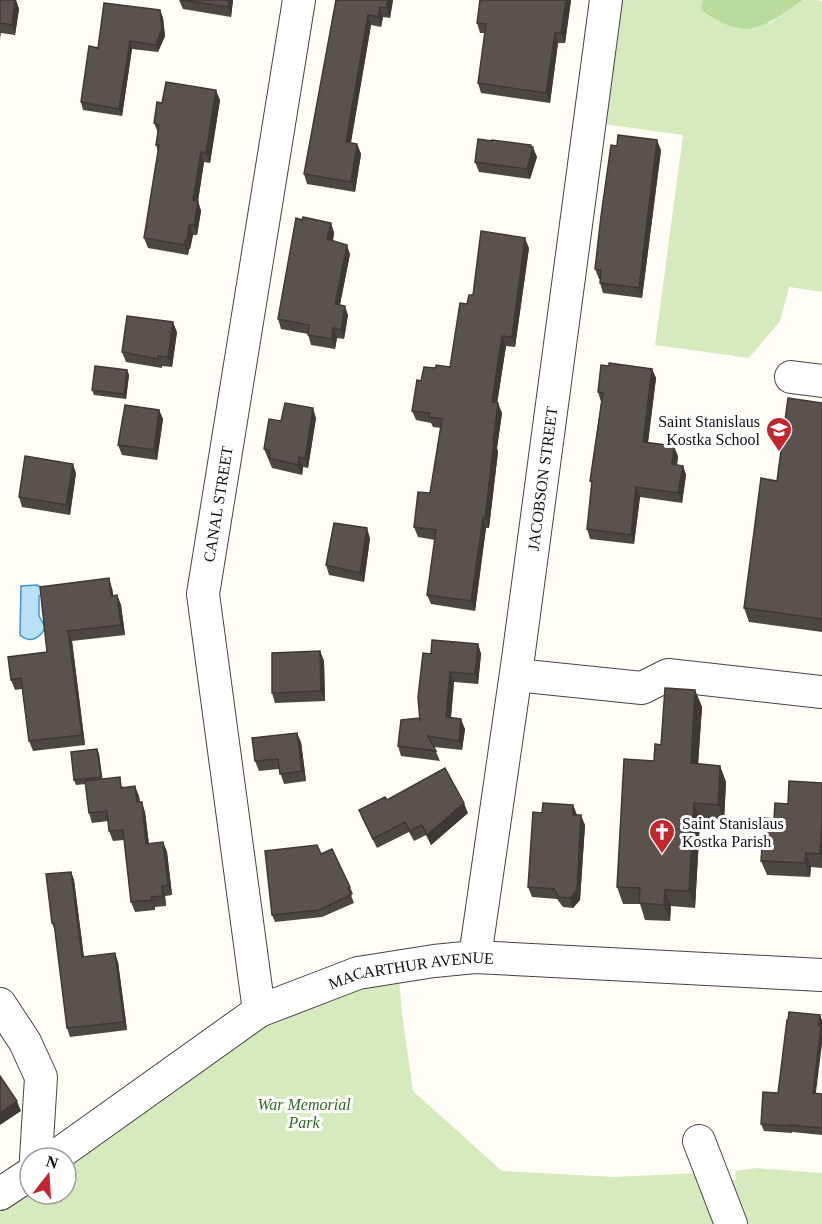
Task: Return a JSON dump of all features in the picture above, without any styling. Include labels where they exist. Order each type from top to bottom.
[{"type":"street","name":"CANAL STREET","points":[[259,1011],[203,594],[299,0]]},
{"type":"street","name":"JACOBSON STREET","points":[[475,957],[516,675],[606,0]]},
{"type":"street","points":[[790,377],[822,381]]},
{"type":"street","points":[[516,675],[642,688],[668,675],[822,692]]},
{"type":"street","name":"MACARTHUR AVENUE","points":[[70,1146],[259,1011],[358,973],[475,957],[822,975]]},
{"type":"street","points":[[0,1004],[25,1042],[41,1077],[37,1146]]},
{"type":"street","points":[[699,1141],[731,1224]]},
{"type":"street","points":[[0,1194],[18,1182]]},
{"type":"green space","points":[[606,0],[703,0],[701,10],[770,23],[803,0],[822,2],[822,292],[789,287],[780,321],[749,358],[655,345],[683,135],[589,122]]},
{"type":"green space","points":[[703,0],[803,0],[764,24],[742,29],[717,20],[701,10]]},
{"type":"green space","name":"War Memorial Park","points":[[398,966],[413,1091],[502,1171],[614,1177],[697,1173],[701,1182],[736,1180],[735,1171],[757,1168],[822,1173],[822,1224],[0,1224],[0,1194],[18,1182],[18,1206],[78,1206],[78,1149],[259,1011]]},
{"type":"water","points":[[37,585],[42,588],[42,594],[39,596],[39,616],[45,627],[38,637],[28,639],[20,635],[21,586]]},
{"type":"building","points":[[0,0],[15,0],[12,25],[0,23]]},
{"type":"building","points":[[182,0],[229,0],[228,7]]},
{"type":"building","points":[[336,0],[388,0],[386,8],[380,7],[378,17],[368,15],[346,142],[357,144],[351,182],[304,174]]},
{"type":"building","points":[[480,0],[566,0],[561,33],[555,33],[546,93],[478,83],[486,24],[477,23]]},
{"type":"building","points":[[104,3],[160,10],[162,28],[156,45],[130,41],[119,109],[81,102],[89,46],[98,48]]},
{"type":"building","points":[[166,82],[216,90],[206,153],[201,152],[193,200],[198,201],[194,225],[189,225],[184,245],[144,238],[159,145],[156,145],[159,125],[154,123],[157,102],[162,103]]},
{"type":"building","points":[[618,135],[657,140],[639,288],[600,283],[601,270],[595,269],[611,145],[617,146]]},
{"type":"building","points":[[478,139],[531,145],[530,147],[533,147],[527,169],[475,162]]},
{"type":"building","points":[[303,217],[331,223],[327,239],[347,245],[335,304],[345,306],[341,330],[333,328],[332,339],[308,335],[309,325],[278,319],[296,218],[302,220]]},
{"type":"building","points":[[481,231],[525,238],[512,337],[502,336],[492,402],[498,403],[494,442],[485,518],[483,518],[471,601],[427,595],[436,530],[414,527],[418,492],[430,493],[442,419],[429,417],[429,413],[412,411],[417,380],[421,381],[424,367],[436,368],[436,365],[450,367],[460,303],[467,304],[469,295],[473,295]]},
{"type":"building","points":[[127,316],[173,322],[168,357],[158,356],[158,359],[122,352]]},
{"type":"building","points":[[609,363],[652,369],[643,442],[674,446],[672,464],[683,466],[678,493],[636,487],[631,535],[587,529],[592,481],[590,481],[603,393],[598,392],[601,365],[609,366]]},
{"type":"building","points":[[95,366],[127,370],[124,394],[92,390]]},
{"type":"building","points":[[788,398],[822,403],[822,619],[744,608],[761,478],[777,481]]},
{"type":"building","points":[[285,403],[313,408],[305,459],[299,457],[298,465],[269,458],[270,450],[264,449],[269,419],[281,421]]},
{"type":"building","points":[[125,405],[159,410],[154,450],[118,445]]},
{"type":"building","points":[[25,456],[73,464],[66,505],[19,497]]},
{"type":"building","points":[[334,523],[367,528],[360,573],[326,565]]},
{"type":"building","points":[[109,578],[111,596],[117,595],[121,625],[68,631],[82,735],[29,741],[21,678],[11,680],[8,657],[47,652],[40,587]]},
{"type":"building","points":[[432,640],[478,644],[475,674],[450,672],[446,717],[461,719],[459,741],[428,736],[436,751],[398,746],[401,720],[419,718],[420,721],[418,697],[423,653],[431,654]]},
{"type":"building","points":[[320,651],[321,691],[272,693],[272,653]]},
{"type":"building","name":"Saint Stanislaus Kostka Parish","points":[[665,688],[695,690],[691,763],[720,766],[718,805],[694,803],[689,891],[665,890],[664,905],[639,903],[640,888],[617,887],[624,759],[654,761],[655,744],[661,745]]},
{"type":"building","points":[[297,733],[302,771],[280,774],[278,759],[255,761],[252,738]]},
{"type":"building","points":[[97,749],[101,777],[74,780],[71,752]]},
{"type":"building","points":[[445,768],[464,803],[427,835],[422,825],[410,831],[405,822],[373,839],[359,810],[385,797],[387,800]]},
{"type":"building","points":[[120,777],[121,788],[135,786],[137,802],[142,802],[146,844],[163,842],[168,885],[162,886],[163,896],[151,897],[152,900],[131,902],[123,830],[109,831],[107,811],[89,813],[85,781]]},
{"type":"building","points":[[789,781],[822,783],[820,854],[806,853],[805,863],[761,861],[764,818],[774,819],[775,803],[788,804]]},
{"type":"building","points":[[543,803],[573,805],[573,815],[581,815],[577,890],[570,898],[559,897],[554,889],[528,887],[533,812],[542,813]]},
{"type":"building","points":[[317,845],[321,854],[332,849],[350,887],[348,888],[351,895],[319,910],[272,915],[265,851]]},
{"type":"building","points":[[71,872],[82,957],[115,953],[124,1022],[67,1028],[46,874]]},
{"type":"building","points":[[789,1012],[820,1015],[819,1025],[821,1025],[813,1093],[822,1094],[822,1128],[761,1124],[763,1092],[778,1093]]},
{"type":"building","points":[[0,1076],[17,1101],[0,1113]]},
{"type":"place","name":"Saint Stanislaus Kostka School","points":[[779,453]]},
{"type":"place","name":"Saint Stanislaus Kostka Parish","points":[[662,855]]}]
